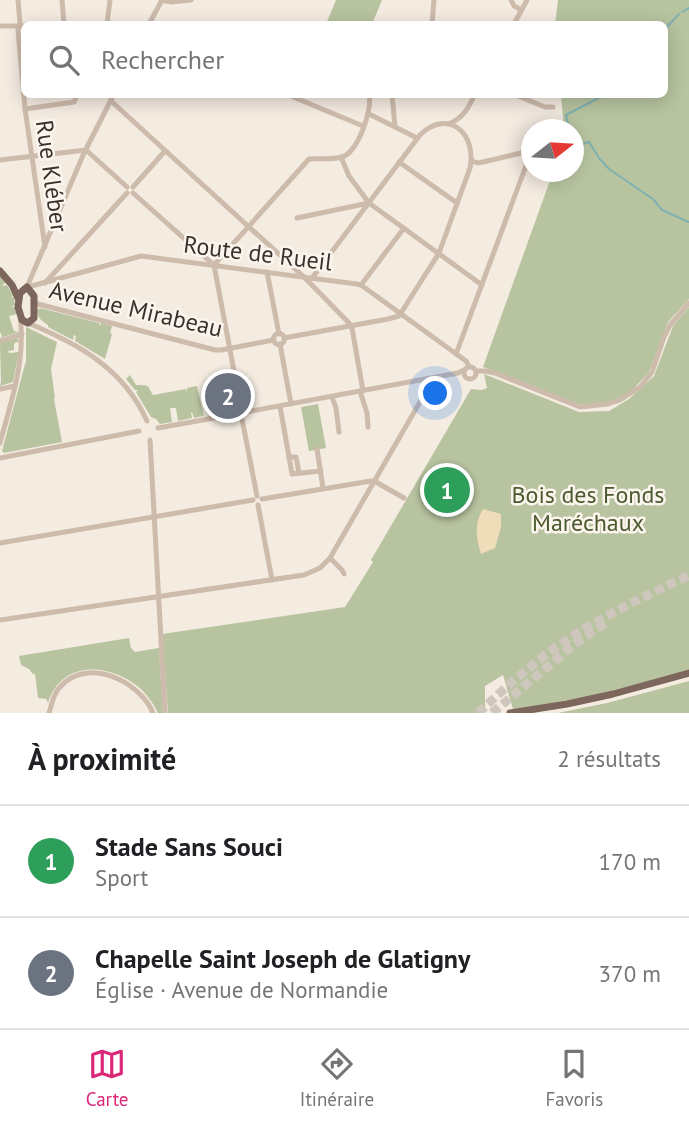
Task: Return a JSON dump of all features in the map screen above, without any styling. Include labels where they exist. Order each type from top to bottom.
[{"type":"main road","points":[[0,271],[12,285],[18,299],[20,316],[26,325]]},
{"type":"main road","points":[[12,285],[26,288],[34,300],[26,325]]},
{"type":"main road","points":[[18,299],[26,288]]},
{"type":"main road","points":[[510,713],[567,704],[689,675]]},
{"type":"main road","points":[[534,713],[614,698],[689,675]]},
{"type":"street","name":"Rue Kléber","points":[[18,0],[21,21]]},
{"type":"street","points":[[62,0],[64,21]]},
{"type":"street","points":[[107,21],[110,0]]},
{"type":"street","points":[[151,21],[162,0],[191,0]]},
{"type":"street","points":[[432,21],[434,0]]},
{"type":"street","points":[[511,0],[514,6],[522,9]]},
{"type":"street","points":[[516,21],[527,0]]},
{"type":"street","points":[[0,26],[21,26]]},
{"type":"street","name":"Rue Kléber","points":[[25,98],[45,247]]},
{"type":"street","points":[[25,109],[74,102],[76,98]]},
{"type":"street","points":[[26,288],[86,150],[112,98],[165,151],[308,278],[351,326],[368,427]]},
{"type":"street","points":[[296,98],[363,126]]},
{"type":"street","points":[[214,265],[309,159],[341,157],[350,153],[369,114],[371,98]]},
{"type":"street","points":[[392,98],[395,127]]},
{"type":"street","points":[[308,278],[417,138],[430,127],[453,122],[464,114],[473,98]]},
{"type":"street","points":[[523,98],[545,107],[553,107]]},
{"type":"street","points":[[369,114],[417,138]]},
{"type":"street","points":[[464,114],[464,132]]},
{"type":"street","points":[[291,404],[274,337],[399,316],[439,253],[472,161],[469,140],[464,132],[456,126],[445,124]]},
{"type":"street","points":[[0,160],[86,150],[214,265],[246,415],[242,419]]},
{"type":"street","points":[[34,300],[43,284],[165,151]]},
{"type":"street","points":[[472,161],[478,163],[521,154]]},
{"type":"street","points":[[341,157],[349,176],[369,203],[482,285]]},
{"type":"street","points":[[400,162],[457,203]]},
{"type":"street","points":[[456,354],[521,177]]},
{"type":"street","points":[[297,218],[369,203]]},
{"type":"street","points":[[361,285],[404,228]]},
{"type":"street","name":"Route de Rueil","points":[[26,288],[139,256],[361,285],[464,360],[464,371]]},
{"type":"street","points":[[267,272],[281,336]]},
{"type":"street","name":"Avenue Mirabeau","points":[[34,300],[215,349],[277,342]]},
{"type":"street","points":[[476,372],[485,370],[495,373],[580,407],[608,404],[640,387],[652,372],[670,325],[689,303]]},
{"type":"street","points":[[0,443],[22,356],[26,325]]},
{"type":"street","points":[[0,341],[26,325],[39,328],[81,349],[109,367],[128,388],[147,421]]},
{"type":"street","points":[[0,458],[149,435],[236,414],[236,411],[332,397],[474,368],[476,372]]},
{"type":"street","points":[[464,371],[467,378],[471,379],[476,372]]},
{"type":"street","points":[[0,620],[272,580],[308,574],[320,568],[330,558],[374,482],[430,384],[430,378]]},
{"type":"street","points":[[0,388],[15,386]]},
{"type":"street","points":[[332,397],[339,432]]},
{"type":"street","points":[[280,406],[289,457],[296,457],[299,473],[321,471]]},
{"type":"street","points":[[236,414],[242,419],[272,580]]},
{"type":"street","points":[[149,435],[141,425],[147,421],[153,422],[149,435],[165,713]]},
{"type":"street","points":[[317,450],[323,488]]},
{"type":"street","points":[[0,542],[323,488],[374,482],[404,498]]},
{"type":"street","points":[[330,558],[344,574]]},
{"type":"street","points":[[50,713],[55,693],[63,684],[73,677],[92,673],[109,676],[129,685],[146,701],[153,713]]},
{"type":"green space","points":[[336,0],[382,0],[373,21],[327,21]]},
{"type":"green space","points":[[558,0],[689,0],[689,299],[668,322],[649,372],[627,396],[606,404],[578,404],[483,367],[549,182],[584,182],[584,119],[563,119],[561,98],[668,98],[668,21],[555,21]]},
{"type":"green space","points":[[0,276],[6,283],[3,286],[7,285],[13,296],[10,298],[14,297],[15,305],[11,307],[15,307],[17,314],[9,316],[14,331],[19,332],[0,338],[2,336]]},
{"type":"green space","name":"Bois des Fonds Maréchaux","points":[[689,307],[689,670],[602,693],[513,709],[503,675],[485,686],[485,713],[168,713],[162,634],[345,607],[471,389],[487,388],[484,374],[579,412],[609,411],[629,399],[654,376],[673,326]]},
{"type":"green space","points":[[40,308],[99,323],[100,326],[101,323],[112,326],[105,359],[75,341],[76,336],[74,335],[73,340],[48,327],[38,315],[37,310]]},
{"type":"green space","points":[[26,327],[57,342],[51,369],[62,442],[4,453],[2,451],[26,363]]},
{"type":"green space","points":[[18,338],[19,343],[14,344],[14,350],[8,351],[19,352],[13,382],[0,386],[0,343]]},
{"type":"green space","points":[[130,375],[136,385],[148,386],[153,395],[186,389],[187,392],[187,388],[197,386],[204,416],[194,418],[192,412],[192,418],[178,421],[176,408],[170,408],[172,422],[160,424],[151,417],[136,392],[138,390],[126,379]]},
{"type":"green space","points":[[318,404],[326,448],[309,451],[301,407]]},
{"type":"green space","points":[[129,638],[131,648],[135,652],[159,648],[163,713],[158,713],[145,693],[130,681],[103,670],[76,672],[65,678],[55,688],[48,703],[46,699],[38,698],[35,674],[21,665],[19,656]]},
{"type":"green space","points":[[689,681],[689,713],[558,713],[607,703]]},
{"type":"sand","points":[[483,509],[501,514],[501,527],[495,548],[481,554],[477,531]]},
{"type":"waterway","points":[[682,12],[689,8]]},
{"type":"waterway","points":[[668,26],[679,14]]},
{"type":"waterway","points":[[567,119],[566,115],[598,98]]},
{"type":"waterway","points":[[584,144],[589,142],[609,169],[653,199],[662,210],[689,222]]},
{"type":"tunnel","points":[[478,713],[534,664],[570,638],[613,612],[689,575]]},
{"type":"tunnel","points":[[492,713],[575,644],[605,623]]},
{"type":"place","name":"Chapelle Saint Joseph de Glatigny","points":[[228,396]]},
{"type":"place","name":"Stade Sans Souci","points":[[447,490]]}]
